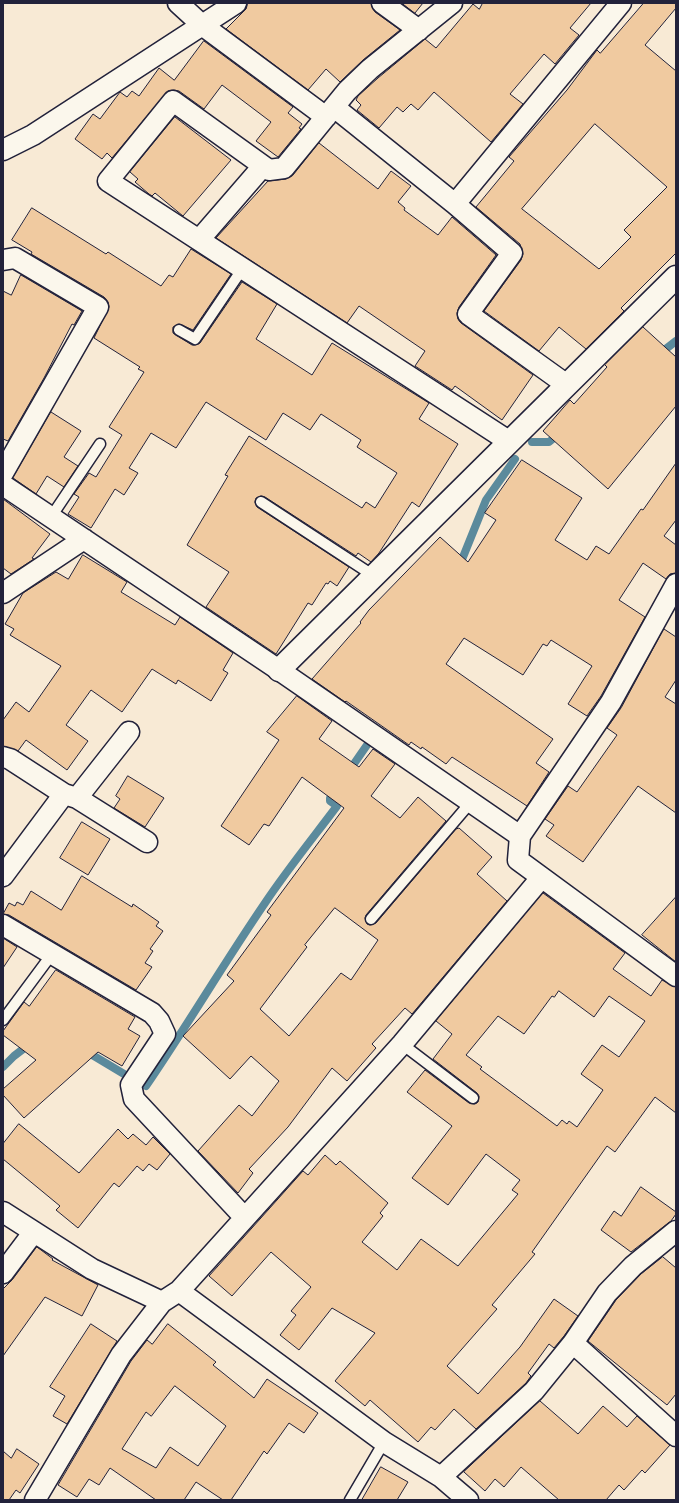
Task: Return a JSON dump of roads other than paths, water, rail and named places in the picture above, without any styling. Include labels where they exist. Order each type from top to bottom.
[{"type":"street","points":[[178,3],[202,25],[330,112],[455,204],[512,253],[468,314],[567,385]]},
{"type":"street","points":[[3,150],[33,135],[236,3]]},
{"type":"street","points":[[382,3],[419,30]]},
{"type":"street","points":[[452,3],[370,69],[347,91],[284,168],[269,170],[173,101],[108,181],[510,442]]},
{"type":"street","points":[[455,204],[620,3]]},
{"type":"street","points":[[199,240],[263,166]]},
{"type":"street","points":[[3,260],[15,258],[98,308],[3,473]]},
{"type":"street","points":[[279,670],[676,277]]},
{"type":"street","points":[[3,485],[279,670],[520,836]]},
{"type":"street","points":[[3,593],[84,539]]},
{"type":"street","points":[[675,589],[611,702],[520,836],[518,860],[676,976]]},
{"type":"street","points":[[3,876],[70,796],[129,732]]},
{"type":"street","points":[[3,757],[10,759],[147,842]]},
{"type":"street","points":[[35,1500],[121,1354],[162,1302],[179,1291],[402,1044],[541,878]]},
{"type":"street","points":[[3,925],[152,1013],[159,1021],[165,1034],[131,1085],[134,1099],[245,1218]]},
{"type":"street","points":[[3,1212],[33,1233],[92,1269],[162,1302]]},
{"type":"street","points":[[441,1476],[534,1391],[573,1343],[607,1293],[633,1266],[676,1231]]},
{"type":"street","points":[[3,1273],[33,1233]]},
{"type":"street","points":[[179,1291],[384,1442],[441,1476],[468,1500]]},
{"type":"street","points":[[573,1343],[676,1436]]},
{"type":"lane","points":[[179,330],[195,339],[243,268]]},
{"type":"lane","points":[[51,517],[100,444]]},
{"type":"lane","points":[[261,502],[374,576]]},
{"type":"lane","points":[[371,919],[471,802]]},
{"type":"lane","points":[[3,1020],[52,954]]},
{"type":"lane","points":[[402,1044],[473,1098]]},
{"type":"lane","points":[[350,1500],[384,1442]]},
{"type":"waterway","points":[[658,355],[676,341]]},
{"type":"waterway","points":[[532,442],[549,442],[560,433]]},
{"type":"waterway","points":[[459,567],[486,500],[515,459]]},
{"type":"waterway","points":[[349,771],[367,745]]},
{"type":"waterway","points":[[146,1086],[265,903],[337,806],[330,801],[330,798],[337,789]]},
{"type":"waterway","points":[[3,1067],[31,1043]]},
{"type":"waterway","points":[[84,1050],[124,1074]]}]
